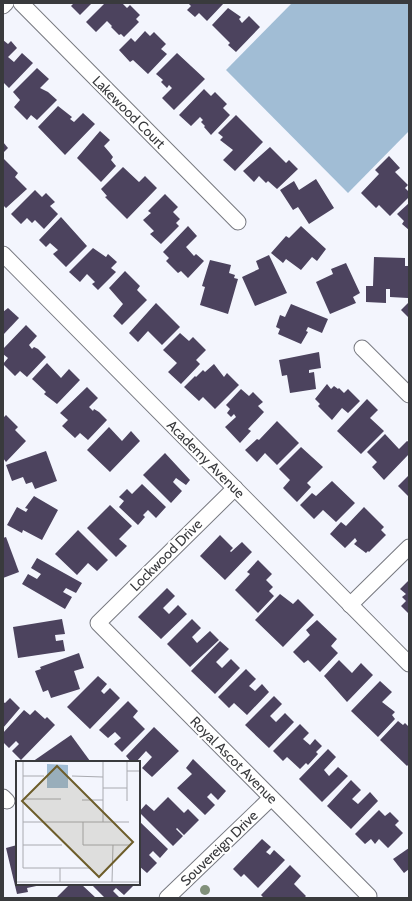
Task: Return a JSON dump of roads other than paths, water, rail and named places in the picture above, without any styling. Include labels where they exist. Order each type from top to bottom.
[{"type":"street","points":[[3,6],[6,3]]},
{"type":"street","name":"Lakewood Court","points":[[21,3],[238,222]]},
{"type":"street","name":"Academy Avenue","points":[[3,254],[409,664]]},
{"type":"street","points":[[362,348],[409,394]]},
{"type":"street","name":"Lockwood Drive","points":[[98,623],[235,488]]},
{"type":"street","points":[[350,605],[409,546]]},
{"type":"street","name":"Royal Ascot Avenue","points":[[98,623],[369,896]]},
{"type":"street","name":"Souvereign Drive","points":[[167,898],[271,798]]},
{"type":"water","points":[[292,3],[409,3],[409,131],[348,193],[226,70]]}]
